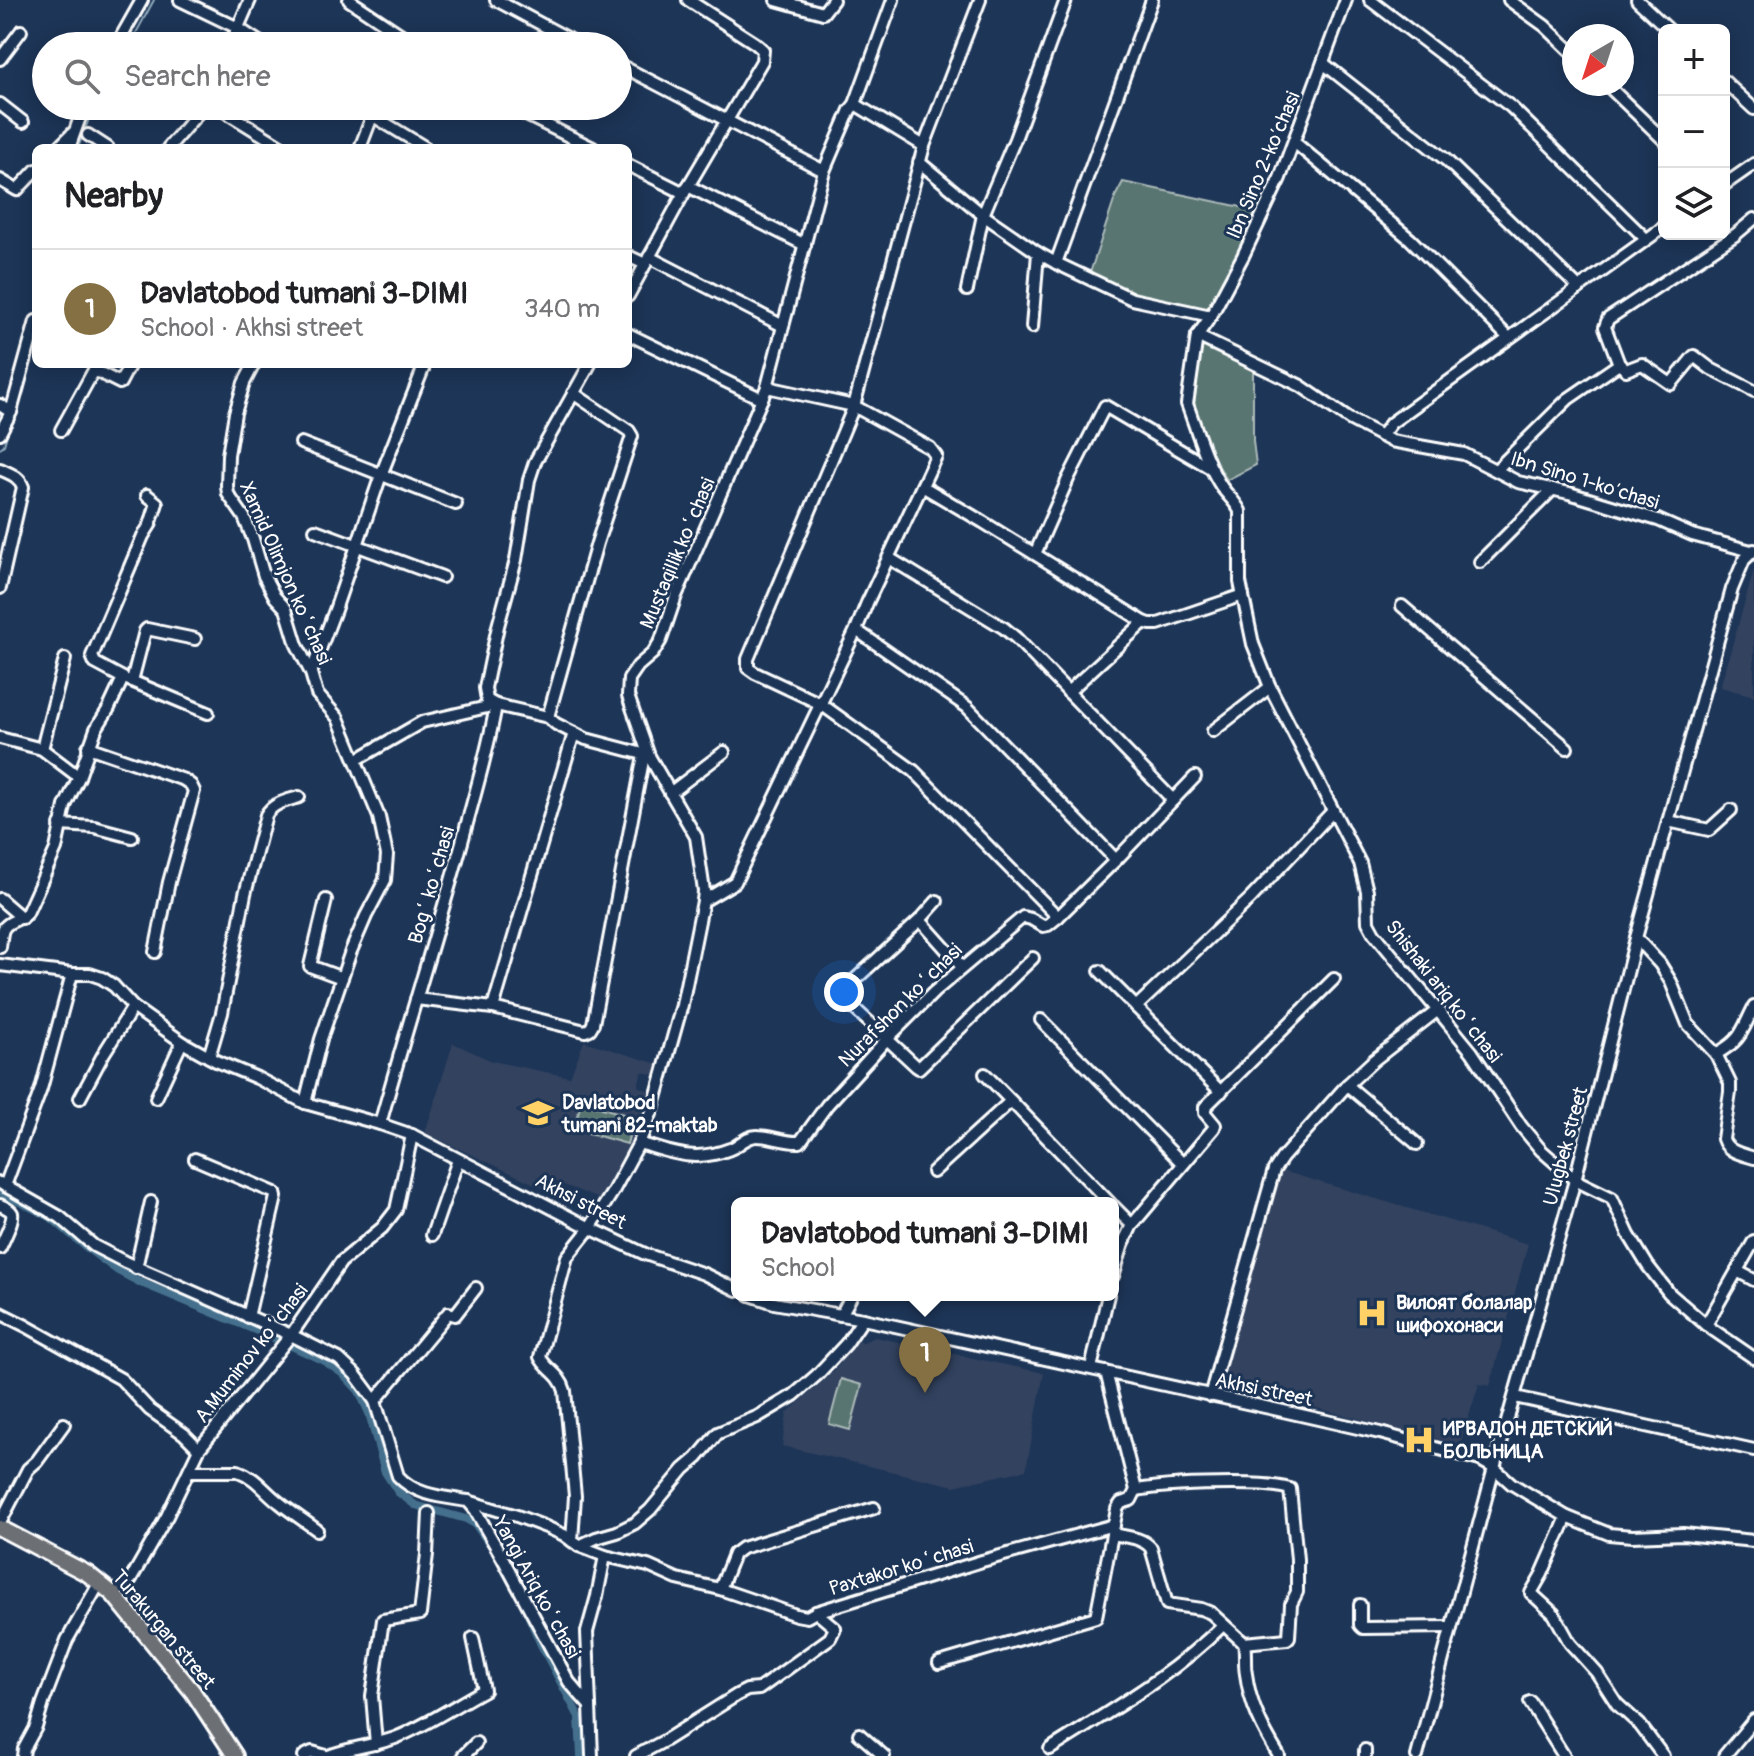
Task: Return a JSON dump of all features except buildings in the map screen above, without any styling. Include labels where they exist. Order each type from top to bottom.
[{"type":"main road","name":"Turakurgan street","points":[[0,1526],[88,1574],[113,1594],[193,1692],[235,1756]]},
{"type":"street","points":[[124,32],[142,0]]},
{"type":"street","points":[[180,0],[244,32]]},
{"type":"street","points":[[236,32],[250,0]]},
{"type":"street","points":[[349,0],[394,32]]},
{"type":"street","points":[[496,0],[556,32]]},
{"type":"street","points":[[632,289],[686,189],[762,61],[763,50],[688,0]]},
{"type":"street","points":[[776,0],[823,13],[833,0]]},
{"type":"street","name":"Mustaqillik koʻchasi","points":[[575,1543],[575,1496],[565,1391],[559,1377],[540,1357],[567,1257],[612,1193],[653,1109],[675,1031],[704,891],[696,837],[646,755],[628,696],[629,679],[661,640],[676,596],[767,387],[824,171],[855,104],[893,0]]},
{"type":"street","points":[[980,0],[919,162],[854,406],[748,659],[748,668],[821,704],[914,771],[1058,917],[1195,777]]},
{"type":"street","points":[[967,290],[983,215],[1015,139],[1066,0]]},
{"type":"street","points":[[1056,263],[1152,0]]},
{"type":"street","name":"Ibn Sino 2-koʼchasi","points":[[1197,336],[1251,242],[1280,178],[1346,0]]},
{"type":"street","points":[[1370,0],[1511,107],[1646,239]]},
{"type":"street","points":[[1509,0],[1562,42]]},
{"type":"street","points":[[1637,0],[1663,24]]},
{"type":"street","points":[[0,59],[21,31]]},
{"type":"street","points":[[1323,63],[1446,160],[1579,288]]},
{"type":"street","points":[[632,71],[824,171]]},
{"type":"street","points":[[1730,87],[1754,109]]},
{"type":"street","points":[[1618,96],[1658,134]]},
{"type":"street","points":[[0,104],[23,122]]},
{"type":"street","points":[[855,104],[924,146]]},
{"type":"street","points":[[70,144],[79,120]]},
{"type":"street","points":[[171,144],[192,120]]},
{"type":"street","points":[[239,120],[278,144]]},
{"type":"street","points":[[362,144],[371,120]]},
{"type":"street","points":[[387,120],[420,144]]},
{"type":"street","points":[[536,120],[585,144]]},
{"type":"street","points":[[62,144],[74,132]]},
{"type":"street","points":[[88,135],[102,144]]},
{"type":"street","points":[[1294,142],[1410,239],[1509,338]]},
{"type":"street","points":[[919,162],[983,215],[1056,263],[1132,299],[1211,316]]},
{"type":"street","points":[[1730,181],[1754,164]]},
{"type":"street","points":[[632,167],[805,245]]},
{"type":"street","points":[[0,180],[17,190],[32,174]]},
{"type":"street","points":[[1754,219],[1735,235],[1608,319],[1605,327],[1619,364],[1626,370],[1642,364],[1671,384],[1694,356],[1711,369],[1754,391]]},
{"type":"street","points":[[1381,436],[1391,423],[1658,231]]},
{"type":"street","points":[[1032,327],[1038,253]]},
{"type":"street","points":[[632,257],[647,261],[783,326]]},
{"type":"street","points":[[0,433],[11,412],[32,336]]},
{"type":"street","points":[[632,336],[762,399]]},
{"type":"street","name":"Ibn Sino 1-koʼchasi","points":[[1197,336],[1301,386],[1349,419],[1397,444],[1464,454],[1518,482],[1553,489],[1658,520],[1692,535],[1753,550]]},
{"type":"street","name":"Shishaki ariq koʻchasi","points":[[1197,336],[1187,404],[1212,469],[1240,511],[1240,582],[1253,644],[1270,687],[1360,863],[1367,891],[1368,922],[1472,1052],[1521,1126],[1541,1150],[1575,1180],[1612,1198],[1629,1235],[1669,1293],[1706,1325],[1754,1358]]},
{"type":"street","points":[[1496,470],[1568,399],[1619,364]]},
{"type":"street","points":[[61,430],[94,370],[120,383],[128,368]]},
{"type":"street","name":"Xamid Olimjon koʻchasi","points":[[252,368],[235,413],[228,455],[228,494],[244,517],[264,576],[275,597],[286,609],[317,694],[338,718],[379,817],[387,855],[385,880],[351,951],[321,1039],[305,1103]]},
{"type":"street","points":[[311,673],[381,475],[423,368]]},
{"type":"street","points":[[416,999],[493,1008],[585,1031],[593,1024],[646,755],[586,739],[548,717],[496,705],[487,700],[485,688],[516,560],[529,480],[535,462],[588,368]]},
{"type":"street","points":[[703,901],[735,882],[936,456],[930,448],[854,406],[767,387]]},
{"type":"street","points":[[548,717],[597,543],[632,436],[573,393]]},
{"type":"street","points":[[0,405],[11,412]]},
{"type":"street","points":[[1035,554],[1105,406],[1212,469]]},
{"type":"street","points":[[301,443],[456,504]]},
{"type":"street","points":[[0,469],[16,477],[23,487],[0,588]]},
{"type":"street","points":[[922,486],[1144,622],[1158,624],[1243,595]]},
{"type":"street","points":[[1480,562],[1553,489]]},
{"type":"street","points":[[147,495],[157,503],[155,512],[92,656],[95,663],[128,680],[208,713]]},
{"type":"street","points":[[315,530],[442,577]]},
{"type":"street","name":"Ulugbek street","points":[[1417,1756],[1575,1180],[1636,938],[1732,589],[1738,571],[1753,550]]},
{"type":"street","points":[[889,558],[1004,628],[1173,800]]},
{"type":"street","points":[[1402,606],[1567,748]]},
{"type":"street","points":[[1068,692],[1144,622]]},
{"type":"street","points":[[856,630],[967,707],[1116,860]]},
{"type":"street","points":[[0,947],[4,928],[27,913],[48,869],[56,849],[65,806],[79,777],[88,747],[128,680],[145,631],[195,639]]},
{"type":"street","points":[[42,749],[65,659]]},
{"type":"street","points":[[1213,731],[1270,687]]},
{"type":"street","points":[[356,760],[422,722],[496,705]]},
{"type":"street","name":"Bogʻ koʻchasi","points":[[380,1124],[441,920],[496,705]]},
{"type":"street","points":[[493,1008],[574,733]]},
{"type":"street","points":[[0,738],[42,749],[79,777]]},
{"type":"street","points":[[88,747],[184,780],[194,791],[169,882],[155,952]]},
{"type":"street","points":[[670,793],[724,752]]},
{"type":"street","points":[[209,1057],[222,1013],[245,894],[266,815],[270,808],[299,797]]},
{"type":"street","points":[[1668,821],[1709,830],[1731,810]]},
{"type":"street","points":[[1136,1007],[1251,898],[1333,811]]},
{"type":"street","points":[[60,825],[94,827],[132,837]]},
{"type":"street","points":[[0,899],[22,918]]},
{"type":"street","points":[[326,900],[310,966],[342,978]]},
{"type":"street","points":[[937,901],[842,993],[842,997],[916,1066],[922,1066],[1033,958]]},
{"type":"street","name":"Nurafshon koʻchasi","points":[[639,1143],[695,1157],[731,1149],[757,1136],[800,1142],[827,1105],[887,1039],[962,967],[1023,917],[1043,926],[1058,917]]},
{"type":"street","points":[[920,920],[962,967]]},
{"type":"street","points":[[1636,938],[1660,964],[1688,1024],[1716,1054],[1730,1083],[1724,1144],[1732,1151],[1754,1158]]},
{"type":"street","name":"Akhsi street","points":[[0,965],[90,974],[102,978],[133,1007],[209,1057],[305,1103],[412,1135],[590,1228],[645,1254],[704,1274],[731,1287]]},
{"type":"street","points":[[1100,971],[1221,1092]]},
{"type":"street","points":[[3,1184],[41,1089],[72,974]]},
{"type":"street","points":[[1119,1257],[1132,1225],[1215,1125],[1204,1111],[1334,979]]},
{"type":"street","points":[[80,1098],[133,1007]]},
{"type":"street","points":[[1716,1054],[1737,1040],[1754,1007]]},
{"type":"street","points":[[1210,1396],[1274,1170],[1347,1085],[1438,1010]]},
{"type":"street","points":[[1041,1020],[1183,1164]]},
{"type":"street","points":[[156,1098],[182,1042]]},
{"type":"street","points":[[985,1074],[1105,1197]]},
{"type":"street","points":[[1347,1085],[1417,1144]]},
{"type":"street","points":[[933,1172],[1011,1101]]},
{"type":"street","name":"A.Muminov koʻchasi","points":[[113,1594],[131,1579],[167,1516],[199,1449],[289,1337],[341,1262],[382,1228],[396,1210],[412,1135]]},
{"type":"street","points":[[195,1159],[275,1193],[248,1317]]},
{"type":"street","points":[[432,1235],[458,1160]]},
{"type":"street","name":"Yangi Ariq koʻchasi","points":[[3,1184],[60,1217],[94,1246],[136,1268],[339,1359],[375,1401],[398,1476],[406,1485],[420,1492],[468,1501],[502,1557],[569,1682],[590,1706]]},
{"type":"street","points":[[0,1248],[12,1219],[12,1213],[4,1207],[16,1193]]},
{"type":"street","points":[[136,1268],[151,1202]]},
{"type":"street","points":[[1119,1211],[1132,1225]]},
{"type":"street","points":[[1706,1325],[1754,1241]]},
{"type":"street","points":[[1737,1271],[1754,1280]]},
{"type":"street","points":[[375,1401],[448,1313],[455,1315],[476,1288]]},
{"type":"street","name":"Akhsi street","points":[[768,1301],[1091,1368],[1380,1433],[1480,1460],[1512,1484],[1567,1517],[1609,1534],[1683,1534],[1754,1541]]},
{"type":"street","points":[[841,1315],[849,1301]]},
{"type":"street","points":[[1091,1368],[1107,1301]]},
{"type":"street","points":[[0,1313],[121,1379],[150,1410],[199,1449]]},
{"type":"street","points":[[575,1543],[617,1532],[635,1523],[718,1433],[757,1417],[794,1395],[846,1344],[863,1319]]},
{"type":"street","points":[[939,1663],[1096,1617],[1117,1509],[1121,1503],[1131,1500],[1136,1490],[1106,1372]]},
{"type":"street","points":[[1515,1397],[1754,1450]]},
{"type":"street","points":[[0,1526],[28,1469],[64,1424]]},
{"type":"street","points":[[189,1471],[238,1471],[245,1474],[317,1530]]},
{"type":"street","points":[[1113,1530],[1145,1542],[1151,1548],[1167,1604],[1211,1613],[1244,1643],[1289,1637],[1291,1604],[1297,1592],[1290,1489],[1257,1484],[1216,1484],[1165,1485],[1136,1490]]},
{"type":"street","points":[[468,1501],[517,1516],[605,1556],[648,1566],[677,1579],[720,1589],[796,1615],[807,1617],[816,1612]]},
{"type":"street","points":[[720,1589],[734,1554],[742,1548],[874,1508]]},
{"type":"street","points":[[376,1744],[372,1696],[383,1620],[420,1614],[429,1513]]},
{"type":"street","points":[[1567,1517],[1531,1593],[1554,1614],[1570,1643],[1597,1673],[1617,1704],[1640,1725],[1663,1756]]},
{"type":"street","name":"Paxtakor koʻchasi","points":[[816,1612],[982,1561],[1113,1530]]},
{"type":"street","points":[[592,1756],[587,1632],[605,1556]]},
{"type":"street","points":[[23,1756],[67,1640],[100,1582]]},
{"type":"street","points":[[1360,1605],[1360,1626],[1363,1628],[1451,1627]]},
{"type":"street","name":"Paxtakor koʻchasi","points":[[636,1756],[737,1695],[759,1689],[830,1638],[835,1628],[816,1612]]},
{"type":"street","points":[[1050,1749],[1169,1673],[1203,1646],[1223,1625]]},
{"type":"street","points":[[304,1756],[312,1752],[327,1756],[400,1736],[484,1690],[473,1638]]},
{"type":"street","points":[[1244,1643],[1250,1700],[1262,1729],[1279,1756]]},
{"type":"street","points":[[1530,1702],[1564,1756]]},
{"type":"street","points":[[1724,1756],[1754,1720]]},
{"type":"street","points":[[859,1734],[884,1756]]},
{"type":"street","points":[[463,1756],[476,1743]]},
{"type":"shaded area","points":[[1754,570],[1754,696],[1720,687]]},
{"type":"shaded area","name":"Davlatobod tumani 82-maktab","points":[[584,1041],[658,1064],[655,1075],[642,1072],[638,1086],[652,1092],[632,1143],[599,1199],[549,1179],[545,1189],[425,1133],[453,1043],[492,1061],[570,1077]]},
{"type":"shaded area","name":"Вилоят болалар шифохонаси","points":[[1276,1169],[1528,1244],[1490,1386],[1479,1384],[1460,1445],[1215,1382]]},
{"type":"shaded area","points":[[875,1337],[1044,1373],[1026,1470],[954,1486],[782,1446],[787,1413],[833,1372],[858,1341]]},
{"type":"green space","points":[[1123,182],[1260,211],[1210,311],[1138,294],[1090,273]]},
{"type":"green space","points":[[1202,342],[1253,366],[1256,465],[1227,480],[1215,460],[1190,399]]},
{"type":"green space","points":[[581,1102],[634,1117],[627,1144],[574,1129]]},
{"type":"green space","points":[[841,1379],[862,1385],[850,1430],[829,1424]]},
{"type":"waterway","points":[[137,32],[154,0]]},
{"type":"waterway","points":[[80,144],[89,120]]},
{"type":"waterway","points":[[0,448],[4,445],[9,428]]},
{"type":"waterway","points":[[0,1192],[50,1217],[118,1271],[323,1360],[343,1374],[359,1391],[369,1413],[385,1472],[398,1492],[415,1505],[466,1519],[475,1524],[488,1542]]},
{"type":"waterway","points":[[526,1610],[579,1717],[581,1756]]},
{"type":"place","name":"Davlatobod tumani 82-maktab","points":[[538,1113]]},
{"type":"place","name":"Вилоят болалар шифохонаси","points":[[1372,1313]]},
{"type":"place","name":"Davlatobod tumani 3-DIMI","points":[[925,1393]]},
{"type":"place","name":"ИРВАДОН ДЕТСКИЙ БОЛЬНИЦА","points":[[1419,1440]]}]
